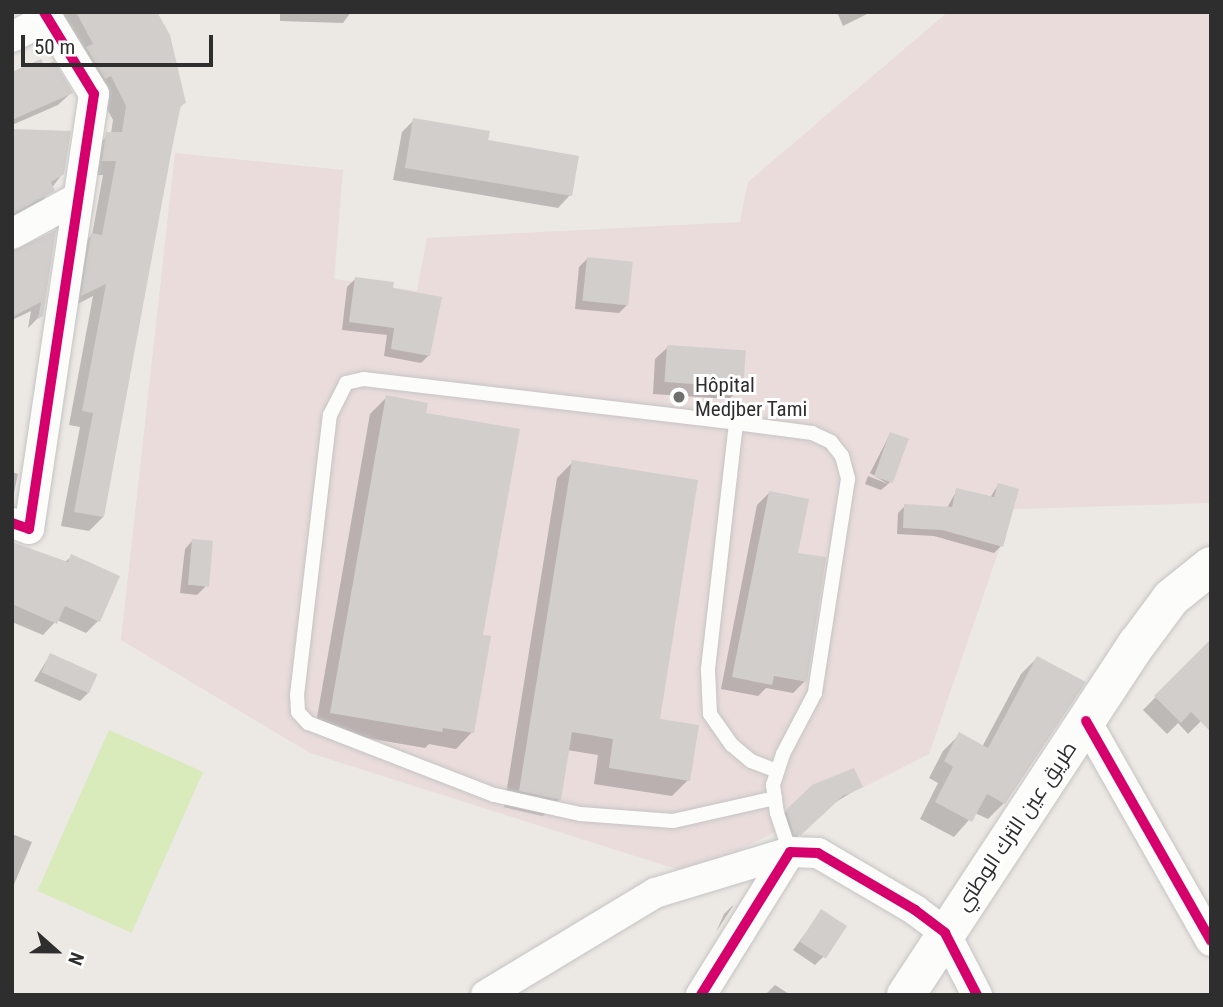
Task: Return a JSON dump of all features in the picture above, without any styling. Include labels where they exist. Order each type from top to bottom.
[{"type":"main road","name":"طريق عين الترك الوطني","points":[[906,995],[1086,721],[1171,598],[1211,566]]},
{"type":"street","points":[[12,37],[45,15],[93,94],[29,529],[12,523]]},
{"type":"street","points":[[12,234],[76,199]]},
{"type":"street","points":[[1086,721],[1211,941]]},
{"type":"street","points":[[701,995],[790,852]]},
{"type":"street","points":[[486,995],[655,893],[790,852],[818,853],[845,867],[945,933],[978,995]]},
{"type":"lane","points":[[775,797],[673,821],[580,814],[494,795],[417,769],[319,730],[298,712],[296,695],[330,415],[346,383],[365,379],[736,423],[812,433],[831,442],[842,456],[848,479],[815,693],[777,771],[775,797],[790,852]]},
{"type":"lane","points":[[736,423],[708,670],[710,714],[732,745],[751,761],[777,771]]},
{"type":"shaded area","name":"Hôpital Medjber Tami","points":[[948,12],[1211,12],[1211,503],[1013,509],[929,754],[692,874],[310,753],[121,640],[175,153],[343,170],[334,279],[417,291],[427,238],[740,222],[748,182]]},
{"type":"green space","points":[[109,730],[203,772],[132,933],[37,891]]},
{"type":"building","points":[[76,12],[157,12],[170,35],[186,103],[181,105],[173,143],[104,517],[74,512],[93,413],[82,411],[106,284],[81,296],[91,233],[102,235],[116,161],[102,161],[106,132],[122,132],[126,106],[111,76],[105,79],[86,47],[93,44]]},
{"type":"building","points":[[41,59],[44,65],[54,61],[73,93],[12,120],[12,72]]},
{"type":"building","points":[[413,118],[490,131],[488,140],[579,156],[572,196],[405,168]]},
{"type":"building","points":[[12,129],[71,131],[64,174],[51,182],[55,191],[12,214]]},
{"type":"building","points":[[56,230],[43,316],[38,319],[41,302],[12,317],[12,251]]},
{"type":"building","points":[[587,257],[633,262],[628,306],[582,301]]},
{"type":"building","points":[[355,277],[394,282],[393,288],[442,297],[430,356],[391,349],[394,328],[349,322]]},
{"type":"building","points":[[667,345],[746,351],[743,387],[664,382]]},
{"type":"building","points":[[386,395],[428,403],[426,413],[520,429],[483,635],[491,636],[474,733],[443,728],[442,732],[330,713]]},
{"type":"building","points":[[890,432],[909,439],[893,483],[874,476]]},
{"type":"building","points":[[572,460],[698,480],[660,719],[699,725],[690,781],[609,768],[613,739],[572,732],[561,800],[519,791]]},
{"type":"building","points":[[998,483],[1019,489],[1003,547],[942,530],[903,528],[904,504],[952,507],[956,488],[994,497]]},
{"type":"building","points":[[769,491],[809,499],[798,553],[826,557],[807,682],[774,676],[772,685],[732,677]]},
{"type":"building","points":[[192,539],[213,541],[209,587],[188,585]]},
{"type":"building","points":[[12,542],[68,562],[71,554],[120,576],[100,622],[65,606],[57,624],[12,604]]},
{"type":"building","points":[[1211,639],[1211,732],[1191,712],[1181,723],[1154,696]]},
{"type":"building","points":[[50,653],[98,674],[89,693],[41,672]]},
{"type":"building","points":[[1037,656],[1086,682],[1005,804],[987,794],[972,822],[935,802],[953,767],[944,761],[959,732],[988,748]]},
{"type":"building","points":[[854,768],[863,787],[843,796],[801,835],[794,835],[786,810],[812,785]]},
{"type":"building","points":[[821,909],[847,926],[826,959],[800,942]]},
{"type":"cycle path","points":[[12,523],[29,529],[94,94],[44,12]]},
{"type":"cycle path","points":[[1086,721],[1211,941]]},
{"type":"cycle path","points":[[701,995],[790,852],[818,853],[915,910],[945,933],[977,995]]},
{"type":"place","name":"Hôpital Medjber Tami","points":[[679,397]]}]
